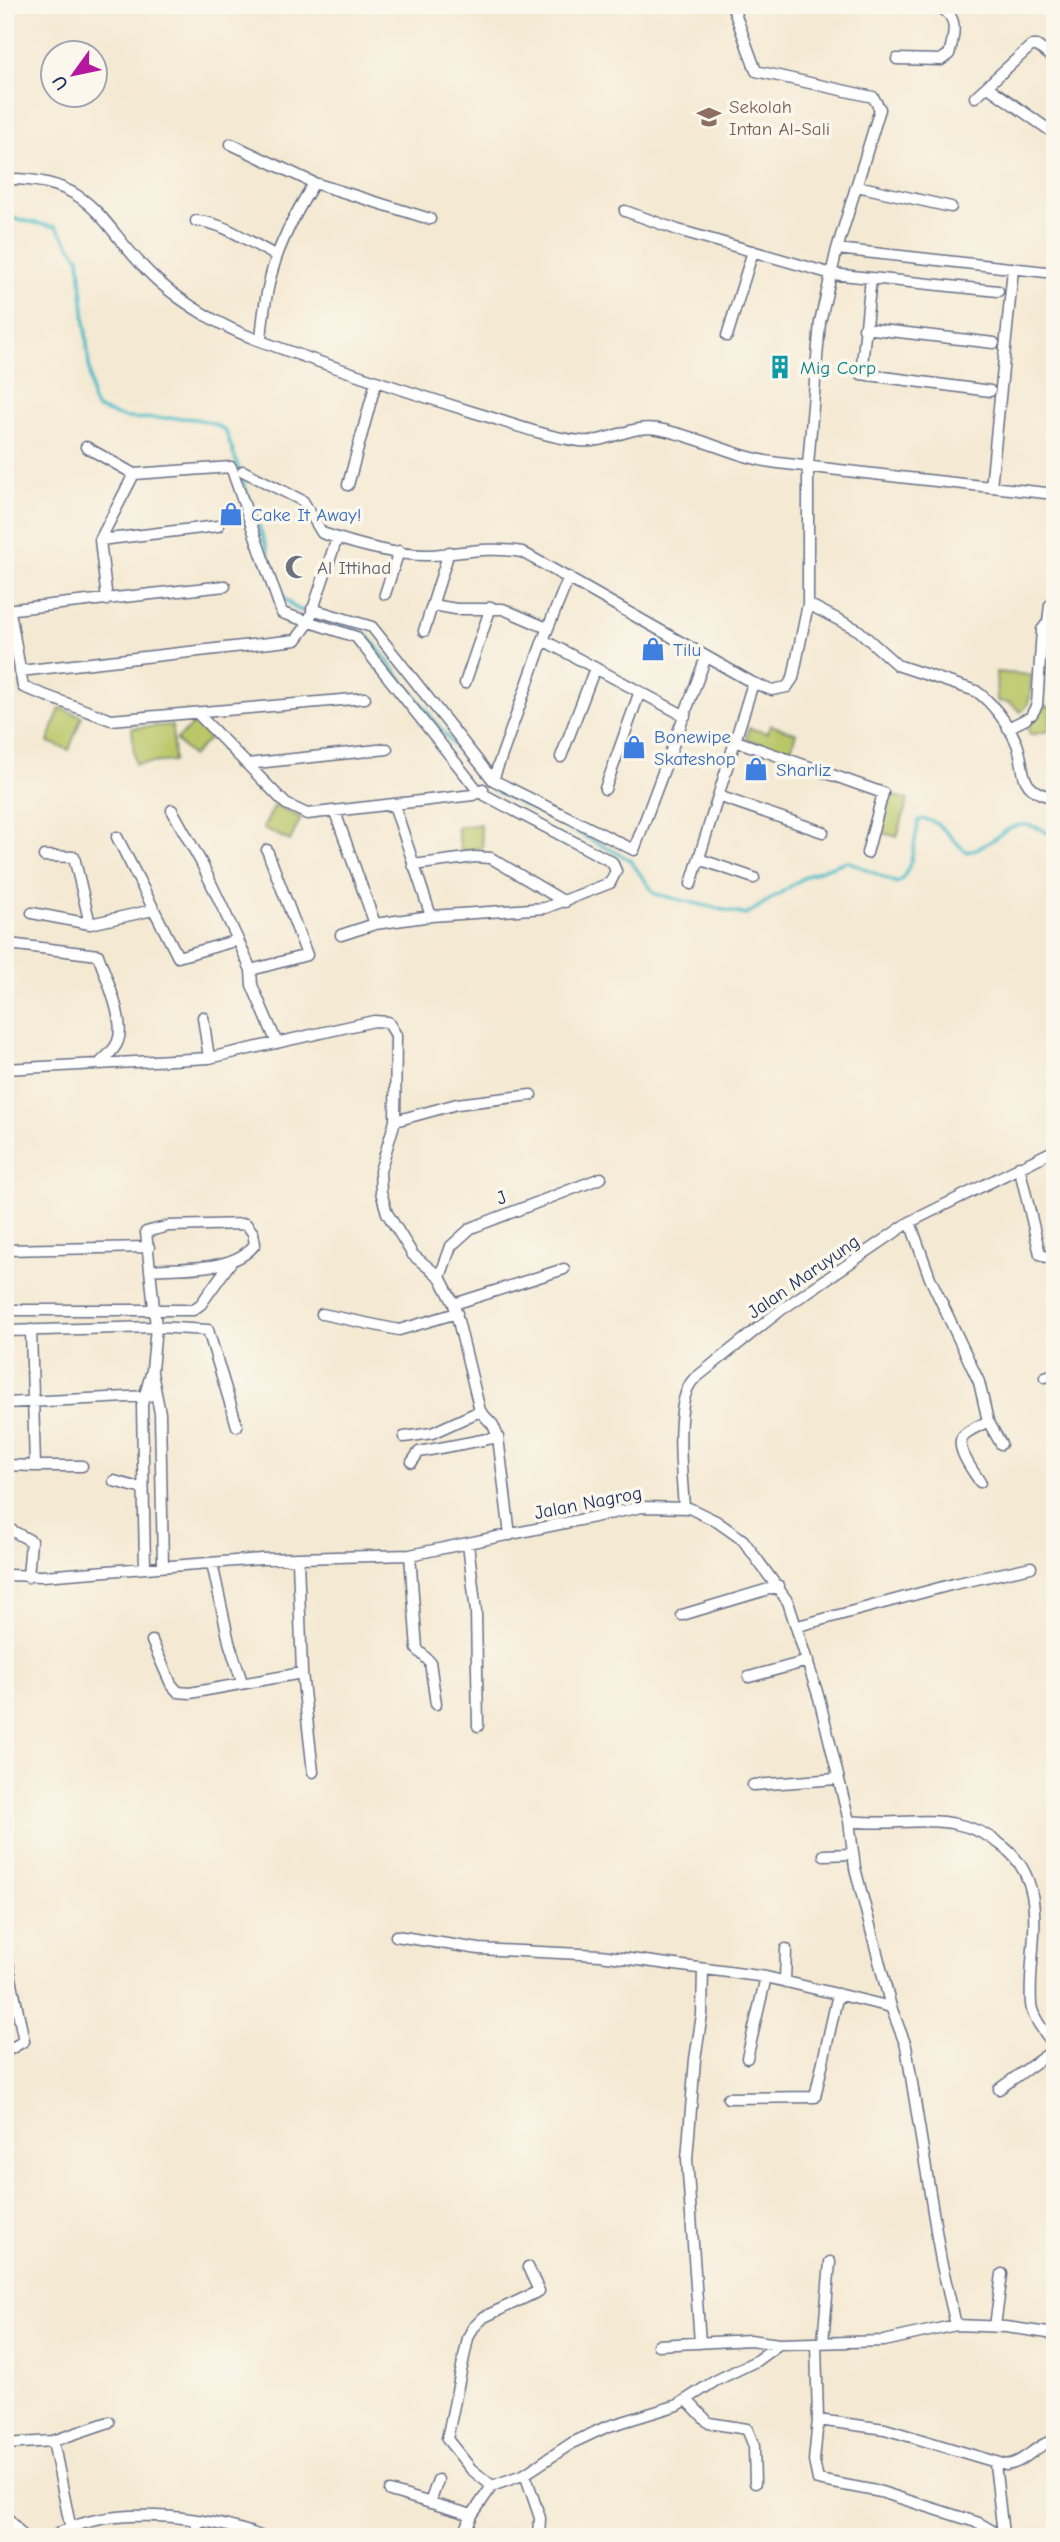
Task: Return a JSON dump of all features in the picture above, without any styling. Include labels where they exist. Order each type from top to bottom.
[{"type":"street","points":[[243,471],[303,501],[322,533],[428,555],[479,548],[522,552],[753,684],[777,691],[791,683],[808,604],[808,465],[820,322],[837,249],[880,113],[878,101],[873,97],[756,71],[732,5]]},
{"type":"street","points":[[824,7],[850,5]]},
{"type":"street","points":[[897,59],[940,60],[949,54],[952,16],[948,11],[931,5]]},
{"type":"street","points":[[975,97],[1031,46],[1037,46],[1055,59]]},
{"type":"street","points":[[988,87],[1055,134]]},
{"type":"street","points":[[231,144],[314,183],[430,219]]},
{"type":"street","points":[[5,179],[51,183],[90,203],[102,213],[156,279],[177,297],[261,340],[376,382],[579,441],[653,428],[682,433],[726,450],[776,463],[1055,494]]},
{"type":"street","points":[[261,340],[275,255],[287,227],[314,183]]},
{"type":"street","points":[[857,186],[951,207]]},
{"type":"street","points":[[625,211],[645,220],[832,274],[998,291]]},
{"type":"street","points":[[196,221],[209,222],[224,228],[275,255]]},
{"type":"street","points":[[837,249],[1055,273]]},
{"type":"street","points":[[727,335],[753,251]]},
{"type":"street","points":[[991,488],[1013,268]]},
{"type":"street","points":[[871,278],[860,370],[864,376],[990,391]]},
{"type":"street","points":[[864,328],[994,343]]},
{"type":"street","points":[[348,485],[376,382]]},
{"type":"street","points":[[86,447],[134,474],[231,467],[279,609],[288,618],[356,637],[479,792],[612,862],[616,876],[610,883],[565,902],[530,911],[431,916],[375,924],[341,935]]},
{"type":"street","points":[[107,600],[100,540],[134,474]]},
{"type":"street","points":[[100,540],[218,526]]},
{"type":"street","points":[[20,671],[299,638],[308,624],[337,538]]},
{"type":"street","points":[[385,594],[399,551]]},
{"type":"street","points":[[424,631],[449,552]]},
{"type":"street","points":[[198,714],[286,804],[307,814],[394,805],[479,792],[493,780],[547,628],[569,577]]},
{"type":"street","points":[[225,586],[8,611],[23,687],[111,720],[365,698]]},
{"type":"street","points":[[1008,729],[1032,713],[1042,629],[1048,622],[1052,603]]},
{"type":"street","points":[[808,604],[858,629],[897,665],[976,691],[986,699],[1018,746],[1025,779],[1037,791],[1055,798]]},
{"type":"street","points":[[433,605],[456,610],[491,607],[522,615],[547,628]]},
{"type":"street","points":[[465,682],[491,607]]},
{"type":"street","points":[[312,609],[369,625],[375,630],[493,780],[634,850],[637,848],[706,657]]},
{"type":"street","points":[[543,639],[639,694],[685,716]]},
{"type":"street","points":[[561,757],[595,668]]},
{"type":"street","points":[[691,884],[753,684]]},
{"type":"street","points":[[605,789],[639,694]]},
{"type":"street","points":[[736,741],[883,793],[867,853]]},
{"type":"street","points":[[247,764],[387,749]]},
{"type":"street","points":[[719,796],[823,832]]},
{"type":"street","points":[[394,805],[431,916]]},
{"type":"street","points":[[172,810],[201,862],[251,970],[252,985],[277,1043]]},
{"type":"street","points":[[335,812],[375,924]]},
{"type":"street","points":[[117,837],[177,957],[237,940]]},
{"type":"street","points":[[251,970],[307,955],[267,850]]},
{"type":"street","points":[[44,856],[74,857],[90,924]]},
{"type":"street","points":[[413,864],[475,857],[491,858],[565,902]]},
{"type":"street","points":[[699,859],[754,878]]},
{"type":"street","points":[[32,914],[90,924],[153,910]]},
{"type":"street","points":[[9,944],[98,955],[120,1032],[114,1048],[101,1062]]},
{"type":"street","points":[[203,1017],[209,1058]]},
{"type":"street","points":[[5,1069],[209,1058],[374,1021],[388,1022],[396,1035],[395,1121],[380,1171],[386,1208],[418,1262],[440,1277],[456,1308],[480,1411],[493,1425],[498,1437],[510,1535]]},
{"type":"street","points":[[395,1121],[457,1104],[531,1094]]},
{"type":"street","name":"Jalan Maruyung","points":[[684,1507],[681,1463],[687,1386],[782,1310],[910,1222],[1055,1150]]},
{"type":"street","points":[[1019,1166],[1040,1254],[1055,1261]]},
{"type":"street","name":"J","points":[[440,1277],[451,1247],[471,1228],[601,1178]]},
{"type":"street","points":[[910,1222],[930,1278],[979,1382],[988,1421],[1001,1444]]},
{"type":"street","points":[[145,1567],[143,1396],[152,1370],[156,1327],[146,1232],[152,1228],[246,1224],[254,1233],[255,1244],[249,1252],[231,1262],[152,1270]]},
{"type":"street","points":[[5,1250],[149,1247]]},
{"type":"street","points":[[5,1310],[193,1310],[201,1304],[231,1262]]},
{"type":"street","points":[[322,1314],[399,1330],[564,1269]]},
{"type":"street","points":[[5,1331],[156,1327],[208,1330],[237,1426]]},
{"type":"street","points":[[31,1330],[35,1466]]},
{"type":"street","points":[[152,1370],[158,1395],[163,1565]]},
{"type":"street","points":[[5,1403],[158,1395]]},
{"type":"street","points":[[404,1437],[432,1433],[480,1411]]},
{"type":"street","points":[[980,1482],[967,1459],[962,1441],[965,1434],[988,1421]]},
{"type":"street","points":[[412,1462],[419,1452],[498,1437]]},
{"type":"street","points":[[5,1465],[82,1466]]},
{"type":"street","points":[[114,1481],[144,1489]]},
{"type":"street","name":"Jalan Nagrog","points":[[5,1575],[27,1577],[163,1565],[410,1555],[642,1507],[684,1507],[709,1517],[743,1540],[779,1586],[798,1626],[808,1661],[849,1821],[853,1854],[891,2007],[906,2046],[941,2261],[956,2325]]},
{"type":"street","points":[[9,1529],[31,1541],[27,1577]]},
{"type":"street","points":[[468,1544],[476,1612],[478,1726]]},
{"type":"street","points":[[410,1555],[417,1649],[430,1662],[436,1704]]},
{"type":"street","points":[[298,1559],[302,1673],[313,1772]]},
{"type":"street","points":[[212,1563],[229,1642],[242,1682]]},
{"type":"street","points":[[798,1626],[954,1584],[1031,1567]]},
{"type":"street","points":[[681,1615],[779,1586]]},
{"type":"street","points":[[152,1641],[171,1684],[178,1692],[190,1693],[302,1673]]},
{"type":"street","points":[[749,1677],[808,1661]]},
{"type":"street","points":[[753,1785],[837,1779]]},
{"type":"street","points":[[849,1821],[875,1824],[958,1824],[986,1835],[1013,1855],[1025,1873],[1033,1895],[1035,1920],[1031,2005],[1055,2048],[999,2089]]},
{"type":"street","points":[[824,1855],[853,1854]]},
{"type":"street","points":[[396,1936],[479,1949],[600,1955],[766,1977],[891,2007]]},
{"type":"street","points":[[5,1949],[8,1980],[24,2041],[5,2052]]},
{"type":"street","points":[[785,1982],[786,1949]]},
{"type":"street","points":[[700,2343],[687,2158],[692,2085],[702,2015],[703,1969]]},
{"type":"street","points":[[747,2058],[766,1977]]},
{"type":"street","points":[[729,2098],[815,2097],[838,1994]]},
{"type":"street","points":[[830,2262],[820,2343],[814,2460],[820,2481],[881,2492],[1003,2535],[995,2464]]},
{"type":"street","points":[[492,2486],[471,2469],[447,2439],[470,2333],[484,2317],[539,2291],[528,2267]]},
{"type":"street","points":[[995,2326],[1002,2274]]},
{"type":"street","points":[[658,2345],[750,2340],[779,2344],[884,2341],[956,2325],[995,2326],[1055,2334]]},
{"type":"street","points":[[750,2340],[756,2361]]},
{"type":"street","points":[[463,2537],[472,2515],[492,2486],[525,2474],[578,2440],[687,2400],[715,2381],[756,2361],[779,2344]]},
{"type":"street","points":[[687,2400],[709,2423],[747,2429],[754,2446],[755,2483]]},
{"type":"street","points":[[818,2420],[885,2429],[930,2440],[995,2464],[1012,2464],[1043,2444],[1055,2440]]},
{"type":"street","points":[[5,2444],[53,2441],[109,2422]]},
{"type":"street","points":[[53,2441],[70,2525]]},
{"type":"street","points":[[525,2474],[540,2518],[538,2537]]},
{"type":"street","points":[[430,2502],[438,2480]]},
{"type":"street","points":[[390,2491],[472,2515]]},
{"type":"street","points":[[5,2515],[24,2537]]},
{"type":"street","points":[[52,2537],[70,2525],[133,2516],[197,2522],[262,2537]]},
{"type":"street","points":[[196,2537],[197,2522]]},
{"type":"green space","points":[[996,672],[1031,675],[1029,700],[1021,712],[1010,703],[997,701]]},
{"type":"green space","points":[[1042,706],[1051,707],[1049,731],[1030,735],[1027,725],[1034,721]]},
{"type":"green space","points":[[60,708],[82,716],[69,750],[48,742]]},
{"type":"green space","points":[[195,722],[210,738],[192,756],[176,740]]},
{"type":"green space","points":[[172,725],[174,761],[135,764],[132,728]]},
{"type":"green space","points":[[770,725],[796,733],[790,753],[746,739],[749,728],[767,733]]},
{"type":"green space","points":[[891,795],[908,800],[897,837],[880,832]]},
{"type":"green space","points":[[275,805],[301,818],[290,841],[263,828]]},
{"type":"green space","points":[[480,824],[483,847],[461,851],[457,827]]},
{"type":"waterway","points":[[5,217],[56,227],[79,257],[92,399],[96,408],[128,418],[205,421],[226,432],[284,598],[295,608],[367,635],[481,780],[493,790],[629,859],[655,894],[746,915],[808,875],[847,861],[897,883],[903,878],[910,863],[919,820],[939,825],[967,852],[1017,825],[1039,828],[1055,837]]},
{"type":"place","name":"Sekolah Intan Al-Sali","points":[[709,117]]},
{"type":"place","name":"Mig Corp","points":[[780,367]]},
{"type":"place","name":"Cake It Away!","points":[[231,514]]},
{"type":"place","name":"Al Ittihad","points":[[297,567]]},
{"type":"place","name":"Tilu","points":[[653,649]]},
{"type":"place","name":"Bonewipe Skateshop","points":[[634,747]]},
{"type":"place","name":"Sharliz","points":[[756,769]]}]
